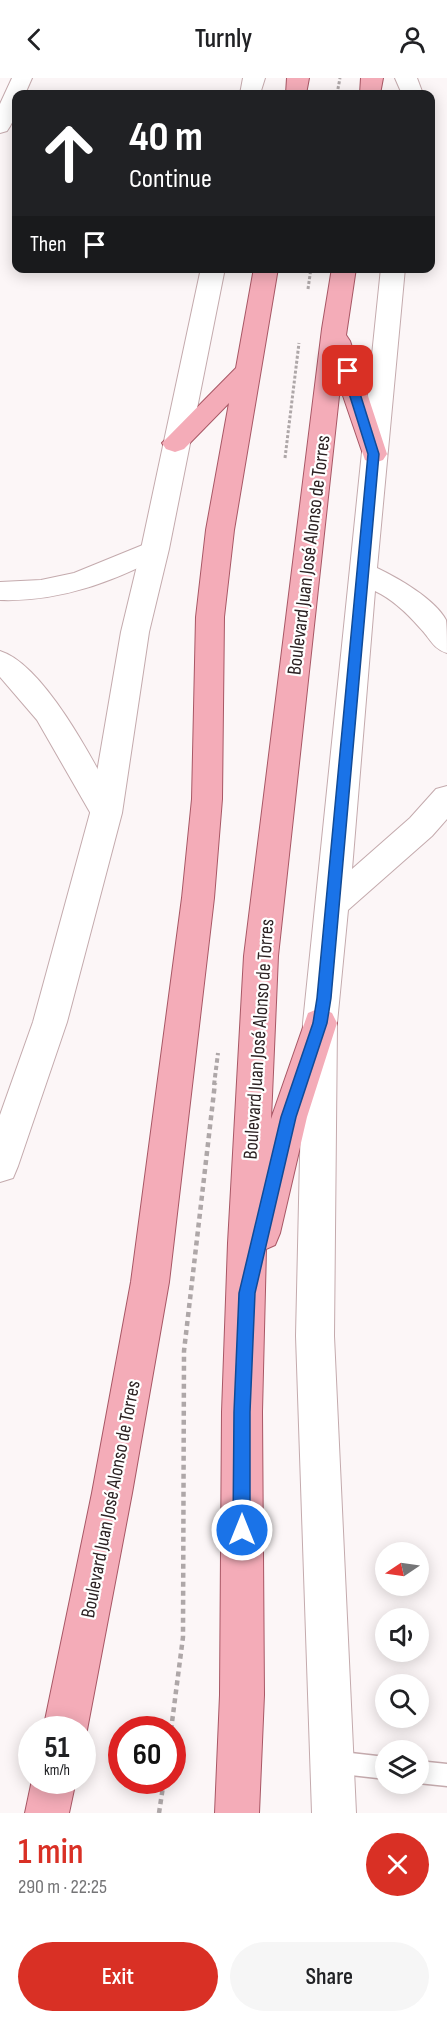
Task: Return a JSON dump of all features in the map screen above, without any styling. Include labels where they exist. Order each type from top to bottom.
[{"type":"main road","name":"Boulevard Juan José Alonso de Torres","points":[[67,1716],[112,1493],[150,1282],[198,898],[207,799],[210,617],[220,530],[265,273]]},
{"type":"main road","name":"Boulevard Juan José Alonso de Torres","points":[[237,1813],[242,1695],[242,1412],[247,1232],[261,956],[334,329],[343,273]]},
{"type":"main road","points":[[334,329],[374,454]]},
{"type":"main road","points":[[176,443],[246,372]]},
{"type":"main road","points":[[247,1293],[289,1117],[320,1023]]},
{"type":"main road","points":[[47,1813],[51,1794]]},
{"type":"street","points":[[13,90],[22,78]]},
{"type":"street","points":[[0,127],[5,100]]},
{"type":"street","points":[[0,1166],[50,1022],[106,813],[135,632],[155,549],[212,273]]},
{"type":"street","points":[[334,1813],[315,1336],[320,1023],[392,273]]},
{"type":"street","points":[[0,591],[50,589],[86,580],[155,549]]},
{"type":"street","points":[[364,573],[398,590],[431,621],[447,643]]},
{"type":"street","points":[[0,661],[14,672],[56,723],[106,813]]},
{"type":"street","points":[[331,906],[422,827],[447,798]]},
{"type":"lane","points":[[332,1762],[375,1767]]},
{"type":"lane","points":[[429,1773],[447,1775]]},
{"type":"path","points":[[159,1813],[162,1794]]},
{"type":"route","points":[[242,1530],[242,1412],[247,1293],[289,1117],[320,1023],[364,573],[374,454],[348,371]]}]
